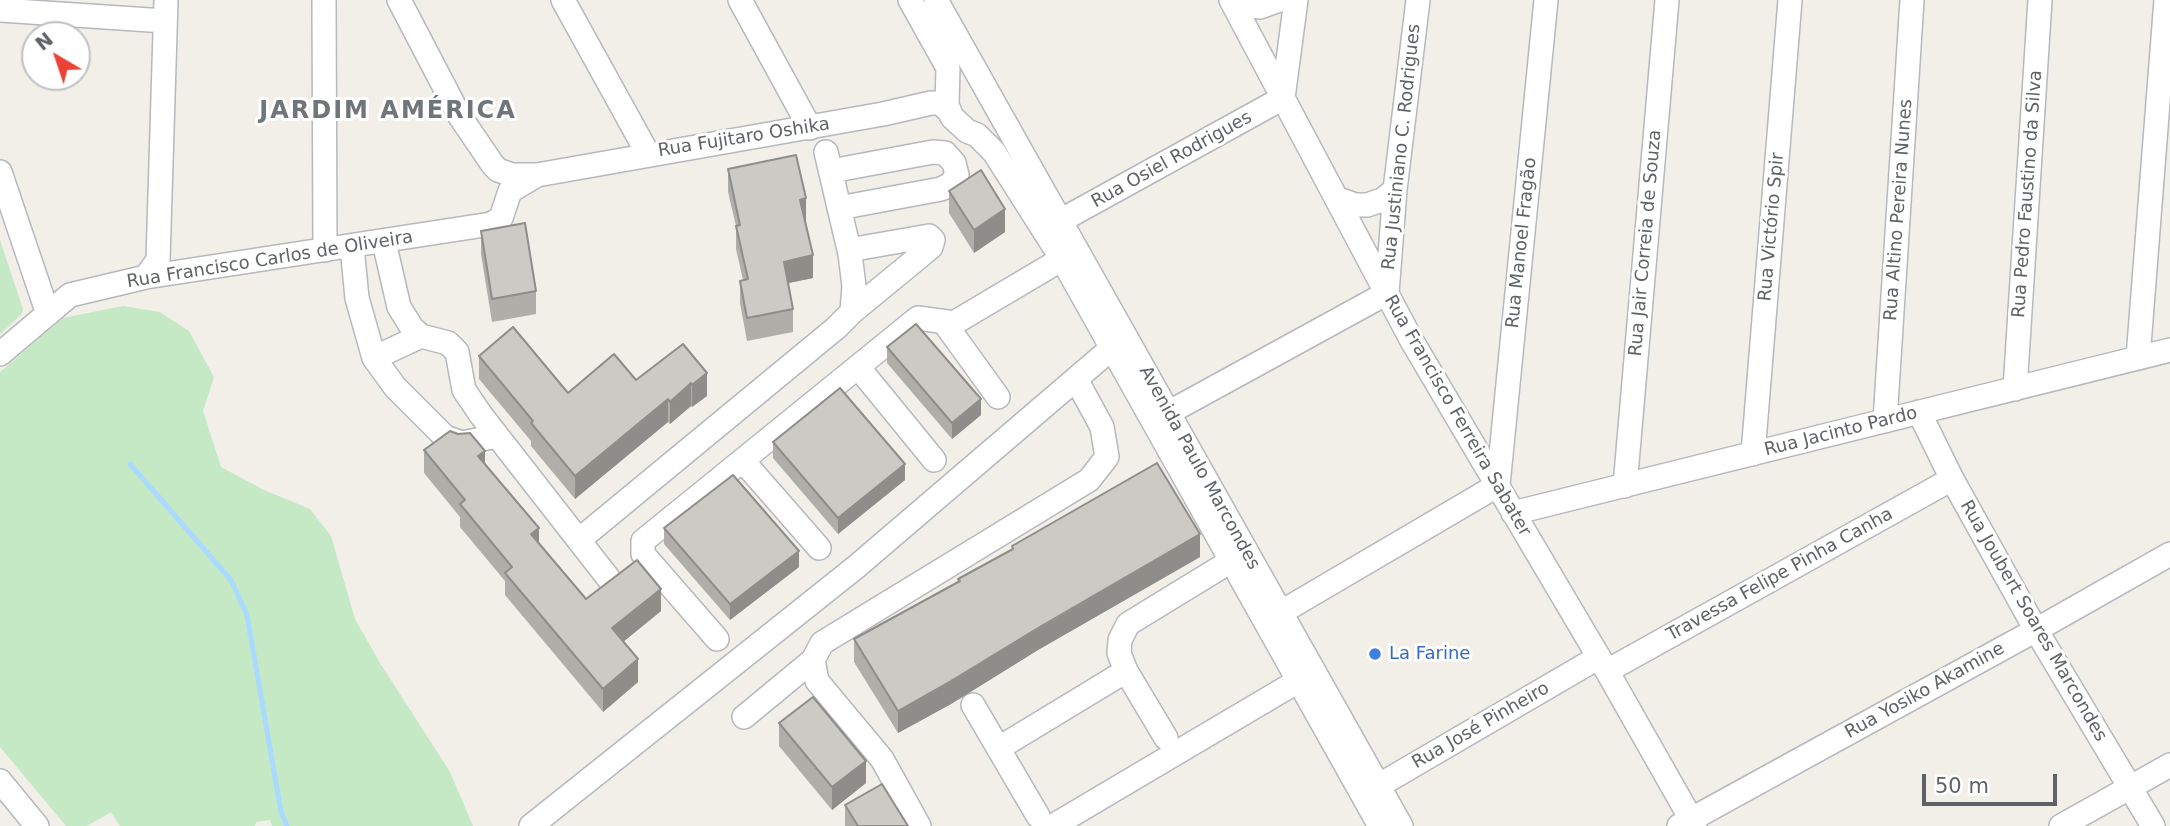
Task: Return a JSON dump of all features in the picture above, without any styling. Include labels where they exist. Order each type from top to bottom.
[{"type":"street","points":[[324,0],[325,250]]},
{"type":"street","points":[[399,0],[458,115],[493,165],[512,175],[537,175]]},
{"type":"street","points":[[563,0],[648,154]]},
{"type":"street","points":[[740,0],[810,128]]},
{"type":"street","points":[[910,0],[948,68],[947,102]]},
{"type":"street","name":"Avenida Paulo Marcondes","points":[[936,0],[1060,221],[1231,561],[1273,617],[1298,681],[1370,790],[1401,826]]},
{"type":"street","name":"Rua Francisco Ferreira Sabater","points":[[1231,0],[1412,341],[1603,664],[1688,824]]},
{"type":"street","points":[[1237,0],[1245,5],[1260,6],[1280,0]]},
{"type":"street","points":[[1283,98],[1296,0]]},
{"type":"street","name":"Rua Justiniano C. Rodrigues","points":[[1387,293],[1395,190],[1418,0]]},
{"type":"street","name":"Rua Manoel Fragão","points":[[1498,485],[1546,0]]},
{"type":"street","name":"Rua Jair Correia de Souza","points":[[1625,486],[1667,0]]},
{"type":"street","name":"Rua Victório Spir","points":[[1753,454],[1790,0]]},
{"type":"street","name":"Rua Altino Pereira Nunes","points":[[1885,421],[1912,0]]},
{"type":"street","name":"Rua Pedro Faustino da Silva","points":[[2015,388],[2040,0]]},
{"type":"street","points":[[2138,358],[2166,0]]},
{"type":"street","points":[[0,10],[165,10],[158,260],[146,277]]},
{"type":"street","points":[[947,102],[954,84],[967,77],[978,81],[992,100],[998,123],[985,133],[977,135]]},
{"type":"street","name":"Rua Osiel Rodrigues","points":[[1060,221],[1283,98]]},
{"type":"street","name":"Rua Fujitaro Oshika","points":[[537,175],[947,102]]},
{"type":"street","name":"Avenida Paulo Marcondes","points":[[947,102],[967,131],[977,135],[994,152],[1062,259],[1112,348],[1160,417],[1370,790],[1380,826]]},
{"type":"street","points":[[839,208],[942,189],[951,184],[957,175],[954,163],[945,153],[933,152],[828,162],[849,250],[854,286],[852,312]]},
{"type":"street","points":[[0,172],[48,314]]},
{"type":"street","name":"Rua Francisco Carlos de Oliveira","points":[[0,354],[70,295],[146,277],[384,242],[496,222],[501,218],[510,191],[537,175]]},
{"type":"street","points":[[1336,198],[1355,205],[1367,205],[1382,200],[1395,190]]},
{"type":"street","points":[[579,540],[836,328],[931,247],[933,240],[929,236],[849,250]]},
{"type":"street","points":[[384,242],[400,307],[412,328],[421,336],[448,344],[457,352],[464,390],[609,579]]},
{"type":"street","points":[[352,247],[357,298],[374,358],[395,387],[445,437],[462,443],[498,436]]},
{"type":"street","points":[[717,639],[643,554],[643,541],[918,318],[954,323],[1062,259]]},
{"type":"street","points":[[1160,417],[1387,293]]},
{"type":"street","points":[[943,321],[998,397]]},
{"type":"street","points":[[374,358],[421,336]]},
{"type":"street","points":[[531,826],[856,567],[1112,348]]},
{"type":"street","name":"Rua Jacinto Pardo","points":[[1513,513],[2170,350]]},
{"type":"street","points":[[858,367],[934,460]]},
{"type":"street","points":[[744,717],[813,660],[822,643],[1088,480],[1107,457],[1102,427],[1076,379]]},
{"type":"street","name":"Rua Joubert Soares Marcondes","points":[[1919,412],[1952,478],[2036,630],[2153,826]]},
{"type":"street","points":[[743,461],[819,548]]},
{"type":"street","name":"Travessa Felipe Pinha Canha","points":[[1603,664],[1952,478]]},
{"type":"street","points":[[1273,617],[1498,485]]},
{"type":"street","name":"Rua Yosiko Akamine","points":[[1688,824],[2170,554]]},
{"type":"street","points":[[1166,738],[1126,671],[1119,653],[1120,640],[1128,624],[1231,561]]},
{"type":"street","points":[[813,660],[817,681],[882,759],[919,826]]},
{"type":"street","name":"Rua José Pinheiro","points":[[1370,790],[1603,664]]},
{"type":"street","points":[[999,748],[1126,671]]},
{"type":"street","points":[[973,705],[1045,821],[1298,681]]},
{"type":"street","points":[[2061,826],[2170,765]]},
{"type":"street","points":[[0,781],[37,826]]},
{"type":"green space","points":[[0,240],[23,309],[21,315],[0,334]]},
{"type":"green space","points":[[123,306],[160,312],[189,331],[214,377],[203,411],[221,467],[264,490],[310,509],[331,536],[355,619],[450,772],[473,826],[272,826],[270,820],[256,822],[255,826],[120,826],[111,812],[87,826],[66,826],[0,747],[0,372],[63,318]]},
{"type":"building","points":[[796,155],[806,198],[800,200],[813,255],[784,262],[793,309],[747,318],[740,281],[748,279],[736,226],[740,225],[728,169]]},
{"type":"building","points":[[981,170],[1005,209],[974,230],[949,191]]},
{"type":"building","points":[[525,223],[536,291],[492,299],[481,231]]},
{"type":"building","points":[[916,324],[981,399],[952,423],[887,347]]},
{"type":"building","points":[[513,327],[568,393],[614,354],[636,380],[683,344],[707,373],[670,402],[668,399],[575,476],[479,356]]},
{"type":"building","points":[[840,388],[905,464],[838,518],[773,442]]},
{"type":"building","points":[[450,431],[458,434],[470,433],[485,451],[478,456],[539,528],[531,534],[586,599],[637,560],[661,589],[612,628],[638,659],[603,689],[505,573],[512,567],[460,504],[465,500],[424,450]]},
{"type":"building","points":[[1157,463],[1200,534],[898,711],[854,639],[960,581],[958,579],[1013,549],[1012,546]]},
{"type":"building","points":[[733,475],[799,551],[730,604],[664,528]]},
{"type":"building","points":[[813,697],[866,761],[832,787],[779,723]]},
{"type":"building","points":[[882,784],[908,826],[858,826],[845,805]]},
{"type":"waterway","points":[[130,464],[231,580],[247,615],[281,812],[287,826]]},
{"type":"place","name":"La Farine","points":[[1375,654]]},
{"type":"district","name":"JARDIM AMÉRICA","points":[[388,112]]}]
